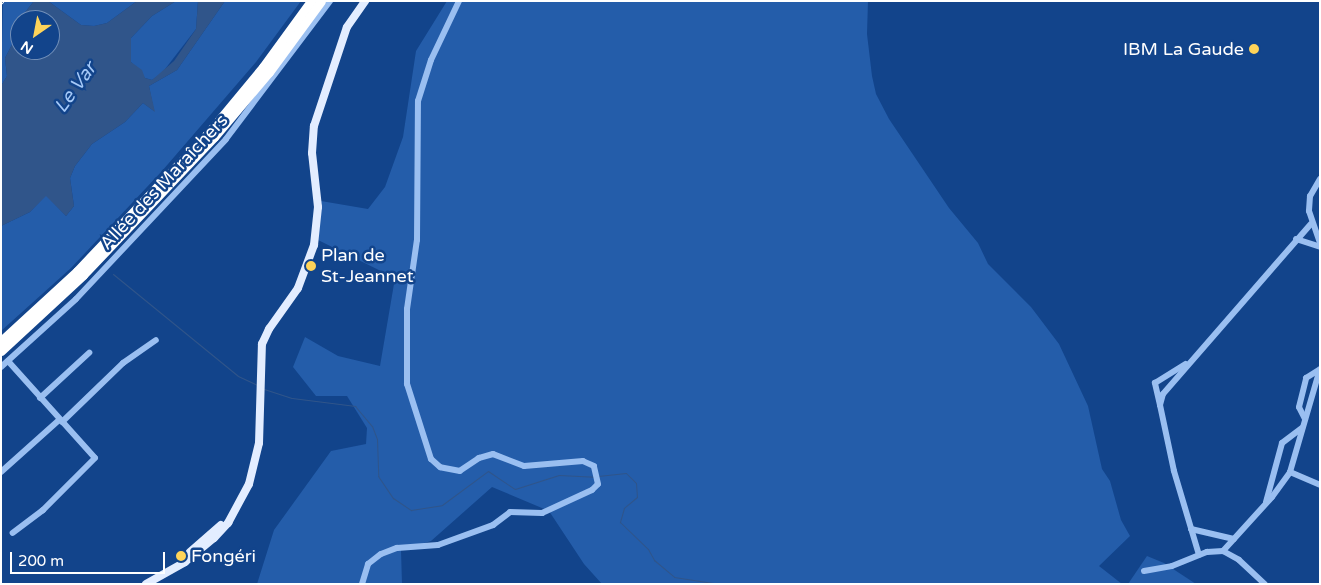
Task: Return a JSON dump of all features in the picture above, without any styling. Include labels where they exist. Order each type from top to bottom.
[{"type":"highway","points":[[1,341],[77,271],[209,132],[263,67],[311,1]]},
{"type":"highway","points":[[1,351],[83,275],[214,137],[269,72],[321,1]]},
{"type":"main road","points":[[146,584],[172,569],[234,514],[249,484],[256,458],[264,337],[298,288],[314,245],[318,207],[312,139],[317,113],[347,27],[365,1]]},
{"type":"street","name":"Allée des Maraîchers","points":[[1,367],[76,299],[226,139],[330,1]]},
{"type":"street","points":[[362,584],[368,564],[381,554],[397,548],[438,545],[493,525],[510,512],[546,511],[572,497],[592,490],[598,482],[594,466],[577,461],[524,466],[493,454],[479,458],[460,471],[446,470],[431,459],[407,384],[407,309],[417,240],[418,101],[431,60],[460,1]]},
{"type":"street","points":[[1320,179],[1310,196],[1310,224],[1320,245]]},
{"type":"street","points":[[1160,406],[1163,394],[1310,224]]},
{"type":"street","points":[[1296,239],[1320,245]]},
{"type":"street","points":[[1,472],[123,363],[156,340]]},
{"type":"street","points":[[40,398],[89,353]]},
{"type":"street","points":[[8,361],[95,458],[93,463],[13,533]]},
{"type":"street","points":[[1190,362],[1155,384],[1199,555]]},
{"type":"street","points":[[1305,419],[1300,407],[1306,378],[1319,370]]},
{"type":"street","points":[[1144,572],[1172,566],[1199,555],[1223,551],[1266,504],[1290,472],[1319,370]]},
{"type":"street","points":[[1266,504],[1282,444],[1302,428]]},
{"type":"street","points":[[1290,472],[1320,485]]},
{"type":"street","points":[[1191,529],[1234,539]]},
{"type":"street","points":[[1223,551],[1239,560],[1264,584]]},
{"type":"shaded area","points":[[3,1],[34,1],[27,10],[10,10],[10,48],[5,58],[7,76],[1,86]]},
{"type":"shaded area","points":[[48,1],[137,1],[107,23],[94,26],[81,25]]},
{"type":"shaded area","points":[[176,1],[198,1],[196,29],[162,73],[152,80],[145,78],[131,62],[131,38],[152,16]]},
{"type":"shaded area","points":[[225,1],[301,1],[256,62],[162,171],[71,268],[1,331],[1,226],[30,212],[46,195],[66,216],[74,206],[70,178],[75,166],[92,144],[125,122],[143,103],[154,111],[149,86],[177,70]]},
{"type":"shaded area","points":[[447,1],[868,1],[867,34],[872,76],[876,94],[889,119],[949,208],[978,243],[988,264],[1031,307],[1059,344],[1088,406],[1102,469],[1110,481],[1121,520],[1130,536],[1099,566],[1122,584],[602,584],[584,564],[549,511],[492,487],[431,541],[401,550],[402,584],[257,584],[274,530],[331,451],[366,444],[367,428],[347,396],[316,396],[293,367],[305,337],[338,356],[380,366],[395,278],[318,240],[321,201],[368,209],[385,187],[403,137],[416,51]]},
{"type":"shaded area","points":[[1147,556],[1164,563],[1196,584],[1128,584]]},
{"type":"water","name":"Le Var","points":[[34,1],[48,1],[81,25],[94,26],[107,23],[137,1],[176,1],[152,16],[131,38],[131,62],[142,70],[145,78],[152,80],[174,61],[196,29],[198,1],[225,1],[177,70],[149,86],[155,112],[143,103],[125,122],[92,144],[75,166],[70,178],[74,206],[66,216],[46,196],[30,212],[1,226],[1,86],[7,76],[5,58],[10,48],[10,60],[60,60],[60,10],[27,10]]},
{"type":"waterway","points":[[113,274],[238,376],[259,386]]},
{"type":"waterway","points":[[264,389],[292,398],[355,406],[372,426],[377,439],[378,476],[393,498],[411,510],[442,505],[488,471],[515,489],[559,475],[594,477]]},
{"type":"waterway","points":[[598,476],[626,473],[636,483],[637,497],[624,508],[620,522],[648,549],[654,560],[674,577],[719,584]]},
{"type":"place","name":"IBM La Gaude","points":[[1254,49]]},
{"type":"place","name":"Plan de St-Jeannet","points":[[311,266]]},
{"type":"place","name":"Fongéri","points":[[181,556]]}]
